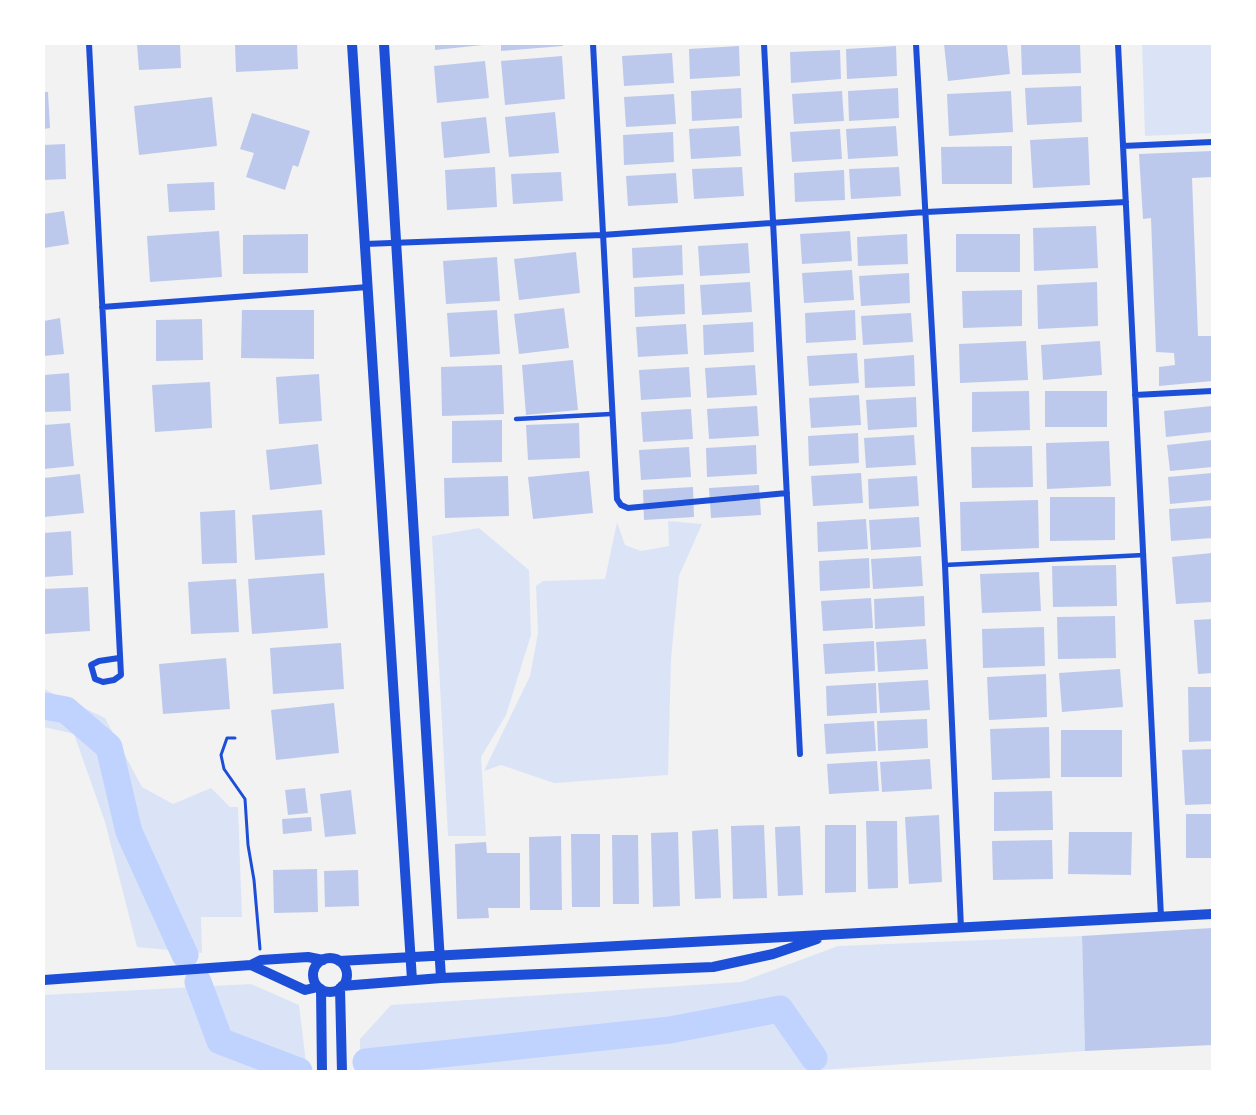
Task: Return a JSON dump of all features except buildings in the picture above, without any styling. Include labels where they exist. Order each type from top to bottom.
[{"type":"street","points":[[89,44],[121,675],[114,680],[103,682],[95,679],[91,665],[99,661],[118,658]]},
{"type":"street","points":[[352,44],[412,980]]},
{"type":"street","points":[[384,44],[441,978]]},
{"type":"street","points":[[594,44],[617,499],[621,505],[628,508],[787,493]]},
{"type":"street","points":[[764,44],[801,754]]},
{"type":"street","points":[[916,44],[945,565],[961,928]]},
{"type":"street","points":[[1118,44],[1161,917]]},
{"type":"street","points":[[1123,146],[1212,142]]},
{"type":"street","points":[[365,244],[602,235],[926,212],[1126,202]]},
{"type":"street","points":[[102,307],[368,287]]},
{"type":"street","points":[[1135,395],[1212,391]]},
{"type":"street","points":[[44,980],[308,957],[323,960],[332,958],[339,961],[439,957],[1212,914]]},
{"type":"street","points":[[323,960],[314,970],[313,979],[319,988],[327,992],[341,987],[441,978],[713,967],[773,954],[831,935]]},
{"type":"street","points":[[339,961],[346,973],[341,987],[342,1071]]},
{"type":"street","points":[[256,962],[305,990],[319,988]]},
{"type":"street","points":[[319,988],[322,1071]]},
{"type":"lane","points":[[516,419],[611,414]]},
{"type":"lane","points":[[945,565],[1144,555]]},
{"type":"path","points":[[235,738],[227,738],[221,755],[224,769],[245,799],[248,845],[254,880],[256,962]]},
{"type":"shaded area","points":[[1142,44],[1212,44],[1212,133],[1145,136]]},
{"type":"shaded area","points":[[668,521],[702,524],[679,576],[671,659],[668,775],[554,783],[501,765],[484,771],[530,676],[538,633],[536,586],[543,581],[605,579],[617,522],[625,545],[641,551],[669,546]]},
{"type":"shaded area","points":[[479,528],[529,570],[531,635],[506,715],[481,757],[486,836],[448,836],[432,536]]},
{"type":"shaded area","points":[[44,689],[105,718],[142,787],[173,804],[211,788],[230,807],[238,807],[242,917],[201,917],[202,953],[137,947],[105,822],[74,734],[44,727]]},
{"type":"shaded area","points":[[1082,936],[1085,1051],[793,1072],[360,1072],[360,1039],[391,1005],[741,982],[838,946]]},
{"type":"shaded area","points":[[251,984],[299,1005],[307,1071],[44,1071],[44,995]]},
{"type":"waterway","points":[[44,706],[66,710],[109,747],[129,832],[185,955]]},
{"type":"waterway","points":[[198,982],[220,1041],[299,1071]]},
{"type":"waterway","points":[[366,1062],[670,1030],[780,1009],[814,1058]]}]
